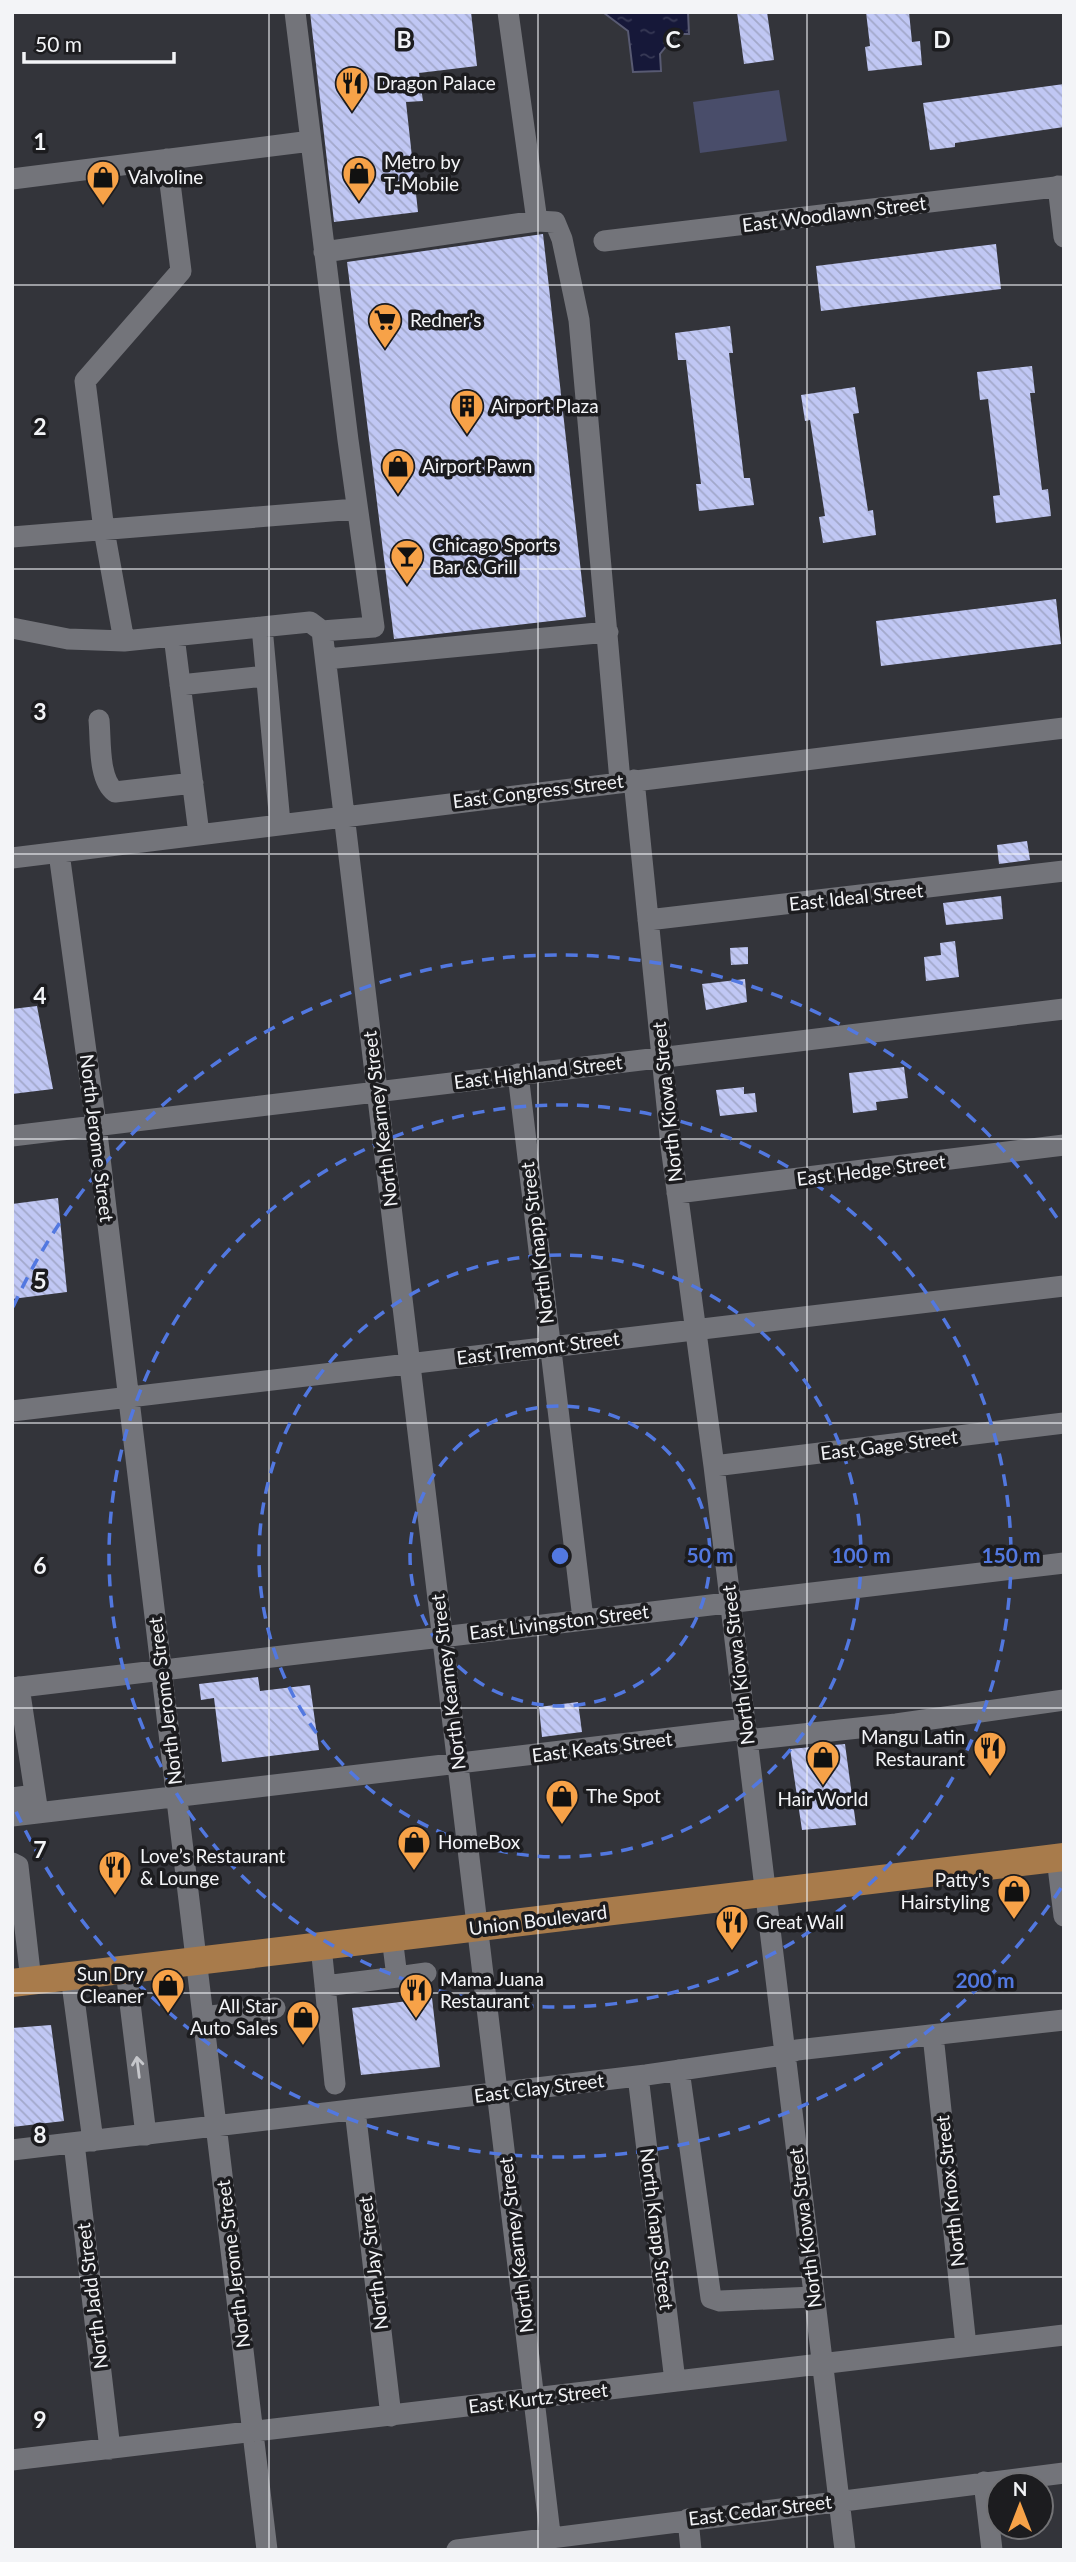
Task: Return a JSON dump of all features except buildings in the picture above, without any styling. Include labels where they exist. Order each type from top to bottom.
[{"type":"main road","name":"Union Boulevard","points":[[21,1982],[1060,1858]]},
{"type":"street","points":[[12,628],[68,639],[124,641],[310,622],[322,631],[374,627],[356,509],[295,12]]},
{"type":"street","points":[[324,252],[537,221],[508,12]]},
{"type":"street","points":[[12,179],[311,141]]},
{"type":"street","points":[[124,641],[104,530],[85,381],[181,271],[167,159]]},
{"type":"street","points":[[1061,186],[1064,237]]},
{"type":"street","name":"East Woodlawn Street","points":[[604,241],[1061,186]]},
{"type":"street","name":"North Kiowa Street","points":[[537,221],[555,222],[562,239],[579,320],[608,632],[648,919],[677,1193],[714,1466],[845,2550]]},
{"type":"street","points":[[12,537],[356,509]]},
{"type":"street","points":[[261,627],[280,823]]},
{"type":"street","name":"North Kearney Street","points":[[322,631],[551,2543]]},
{"type":"street","points":[[326,659],[608,632]]},
{"type":"street","points":[[174,636],[199,834]]},
{"type":"street","points":[[180,685],[266,676]]},
{"type":"street","points":[[99,720],[105,776],[108,787],[115,792],[193,783]]},
{"type":"street","name":"East Congress Street","points":[[12,858],[1064,728]]},
{"type":"street","name":"North Jerome Street","points":[[59,853],[96,1125],[267,2550]]},
{"type":"street","name":"East Ideal Street","points":[[648,919],[1064,871]]},
{"type":"street","name":"East Highland Street","points":[[12,1136],[1064,1009]]},
{"type":"street","name":"North Knapp Street","points":[[518,1074],[583,1619]]},
{"type":"street","name":"East Hedge Street","points":[[677,1193],[1064,1145]]},
{"type":"street","name":"East Tremont Street","points":[[12,1411],[1064,1286]]},
{"type":"street","name":"East Gage Street","points":[[714,1466],[1064,1423]]},
{"type":"street","name":"East Livingston Street","points":[[16,1687],[1064,1563]]},
{"type":"street","points":[[16,1687],[18,1715],[37,1804]]},
{"type":"street","name":"East Keats Street","points":[[177,1796],[746,1734],[896,1724],[1064,1700]]},
{"type":"street","points":[[12,1798],[37,1804],[177,1796]]},
{"type":"street","points":[[12,1816],[37,1804]]},
{"type":"street","points":[[1060,1858],[1064,1916]]},
{"type":"street","points":[[12,1863],[18,1866],[21,1982]]},
{"type":"street","points":[[392,1937],[397,1977]]},
{"type":"street","points":[[321,1945],[335,2084]]},
{"type":"street","points":[[126,1970],[146,2134]]},
{"type":"street","points":[[325,1986],[426,1973]]},
{"type":"street","name":"North Jadd Street","points":[[71,1976],[110,2449]]},
{"type":"street","points":[[203,2017],[275,2008]]},
{"type":"street","name":"East Clay Street","points":[[12,2150],[638,2076],[784,2055],[797,2050],[1064,2020]]},
{"type":"street","name":"North Knox Street","points":[[933,2035],[966,2346]]},
{"type":"street","points":[[680,2070],[711,2298],[720,2301],[813,2297]]},
{"type":"street","name":"North Knapp Street","points":[[638,2076],[676,2381]]},
{"type":"street","name":"North Jay Street","points":[[355,2110],[391,2416]]},
{"type":"street","name":"East Kurtz Street","points":[[12,2460],[1064,2335]]},
{"type":"street","name":"East Cedar Street","points":[[457,2550],[551,2543],[688,2519],[985,2482]]},
{"type":"street","points":[[688,2519],[691,2550]]},
{"type":"shaded area","points":[[779,90],[787,141],[700,153],[693,102]]},
{"type":"water","points":[[688,12],[689,34],[676,34],[660,54],[661,71],[633,72],[628,31],[604,13]]},
{"type":"place","name":"Dragon Palace","points":[[352,113]]},
{"type":"place","name":"Metro by T-Mobile","points":[[359,203]]},
{"type":"place","name":"Valvoline","points":[[103,207]]},
{"type":"place","name":"Redner's","points":[[385,350]]},
{"type":"place","name":"Airport Plaza","points":[[467,436]]},
{"type":"place","name":"Airport Pawn","points":[[398,496]]},
{"type":"place","name":"Chicago Sports Bar & Grill","points":[[407,586]]},
{"type":"place","name":"Mangu Latin Restaurant","points":[[990,1778]]},
{"type":"place","name":"Hair World","points":[[823,1787]]},
{"type":"place","name":"The Spot","points":[[562,1826]]},
{"type":"place","name":"HomeBox","points":[[414,1872]]},
{"type":"place","name":"Love’s Restaurant & Lounge","points":[[115,1897]]},
{"type":"place","name":"Patty's Hairstyling","points":[[1014,1921]]},
{"type":"place","name":"Great Wall","points":[[732,1952]]},
{"type":"place","name":"Sun Dry Cleaner","points":[[168,2015]]},
{"type":"place","name":"Mama Juana Restaurant","points":[[416,2020]]},
{"type":"place","name":"All Star Auto Sales","points":[[303,2047]]}]
